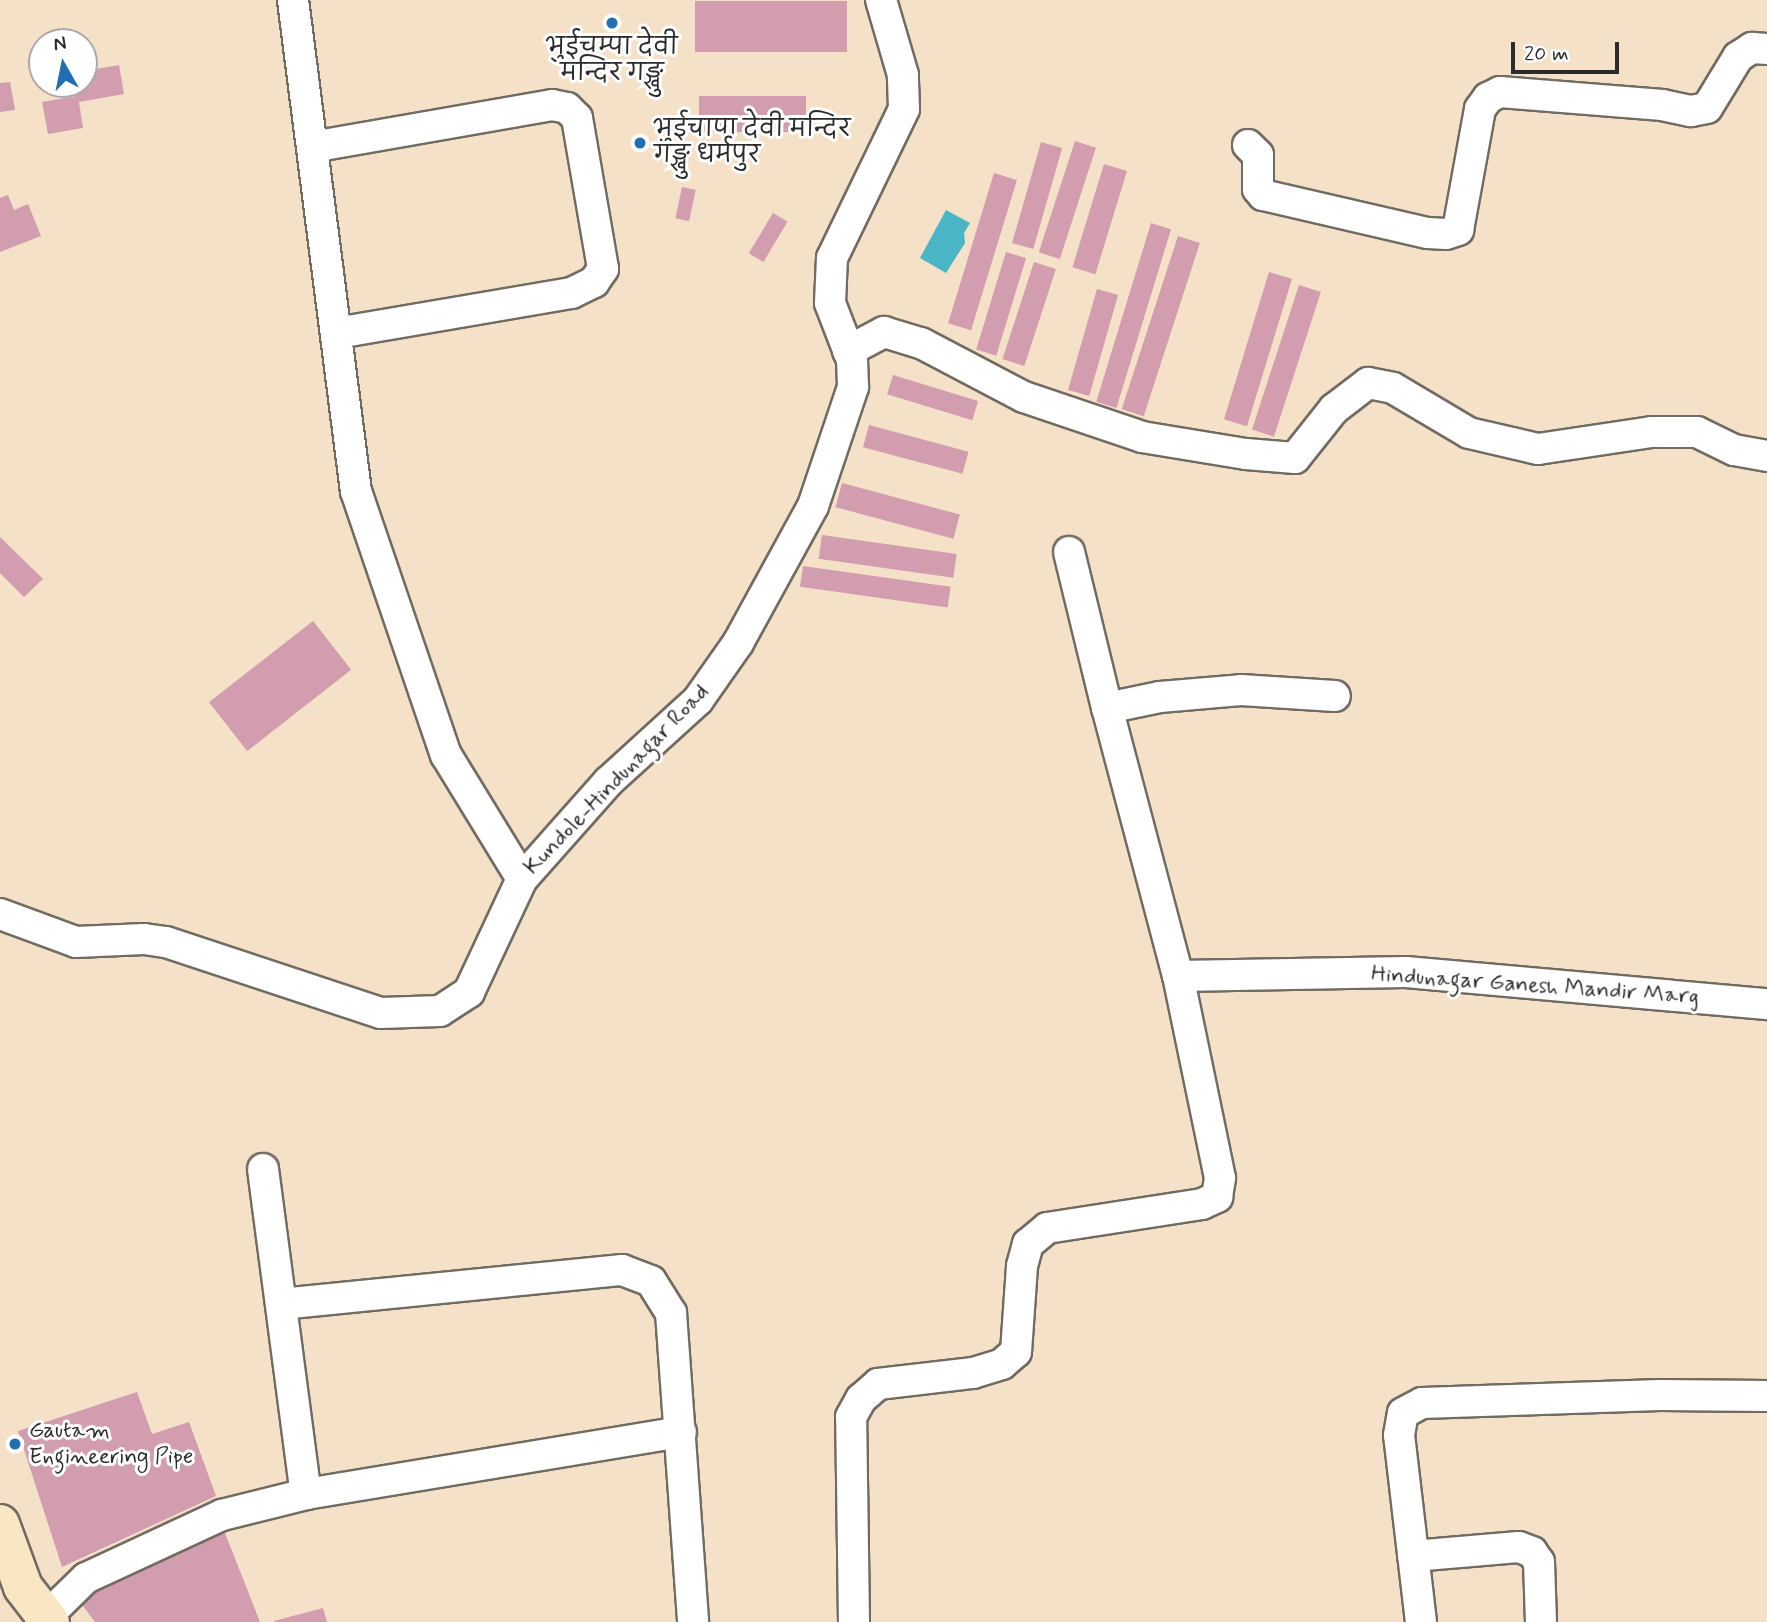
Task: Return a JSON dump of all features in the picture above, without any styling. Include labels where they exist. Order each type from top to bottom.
[{"type":"main road","points":[[0,1524],[23,1587],[48,1619]]},
{"type":"street","points":[[293,0],[356,491],[446,755],[522,879]]},
{"type":"street","name":"Kundole-Hindunagar Road","points":[[0,914],[76,942],[144,939],[166,942],[381,1013],[440,1011],[469,992],[522,879],[608,782],[698,700],[738,643],[813,506],[853,387],[848,351],[830,303],[832,258],[904,109],[903,75],[881,0]]},
{"type":"street","points":[[1248,145],[1258,155],[1258,189],[1263,194],[1428,233],[1446,234],[1458,230],[1480,109],[1488,98],[1500,92],[1662,105],[1691,111],[1707,108],[1738,57],[1752,48],[1767,49]]},
{"type":"street","points":[[312,147],[551,105],[567,108],[577,118],[603,269],[594,282],[570,293],[336,333]]},
{"type":"street","points":[[848,351],[884,332],[921,343],[1024,397],[1142,437],[1246,454],[1295,458],[1334,409],[1368,383],[1393,388],[1469,433],[1538,449],[1653,432],[1697,432],[1734,450],[1767,456]]},
{"type":"street","points":[[854,1622],[851,1417],[861,1399],[878,1384],[973,1373],[1002,1364],[1016,1352],[1022,1266],[1028,1244],[1046,1228],[1202,1204],[1217,1197],[1220,1178],[1178,976],[1069,552]]},
{"type":"street","points":[[1107,708],[1160,697],[1241,690],[1335,696]]},
{"type":"street","name":"Hindunagar Ganesh Mandir Marg","points":[[1178,976],[1406,972],[1767,1004]]},
{"type":"street","points":[[263,1168],[306,1494]]},
{"type":"street","points":[[281,1304],[622,1270],[651,1281],[671,1313],[693,1622]]},
{"type":"street","points":[[1417,1621],[1413,1556],[1399,1435],[1403,1413],[1422,1403],[1660,1395],[1767,1396]]},
{"type":"street","points":[[48,1619],[86,1578],[152,1545],[222,1515],[306,1494],[681,1432]]},
{"type":"street","points":[[1413,1556],[1519,1547],[1532,1552],[1539,1562],[1542,1622]]},
{"type":"water","points":[[946,210],[970,223],[964,233],[965,243],[946,273],[920,258]]},
{"type":"building","points":[[695,1],[847,1],[847,52],[695,52]]},
{"type":"building","points":[[119,65],[124,94],[79,102],[83,128],[48,134],[42,102],[65,98],[98,98],[98,69]]},
{"type":"building","points":[[10,82],[15,110],[0,112],[0,83]]},
{"type":"building","points":[[699,96],[806,96],[806,132],[699,132]]},
{"type":"building","points":[[1075,141],[1096,148],[1060,259],[1039,252]]},
{"type":"building","points":[[1041,142],[1062,148],[1033,249],[1012,243]]},
{"type":"building","points":[[1104,164],[1127,171],[1095,274],[1072,267]]},
{"type":"building","points":[[994,173],[1017,180],[971,330],[948,323]]},
{"type":"building","points":[[682,187],[696,190],[689,221],[675,218]]},
{"type":"building","points":[[8,195],[14,210],[28,204],[41,236],[0,252],[0,198]]},
{"type":"building","points":[[773,213],[788,222],[763,262],[749,253]]},
{"type":"building","points":[[1151,223],[1171,229],[1116,408],[1096,402]]},
{"type":"building","points":[[1178,236],[1200,243],[1144,416],[1122,409]]},
{"type":"building","points":[[1006,252],[1026,258],[996,356],[976,350]]},
{"type":"building","points":[[1034,262],[1056,269],[1024,366],[1002,359]]},
{"type":"building","points":[[1269,272],[1292,279],[1247,426],[1224,419]]},
{"type":"building","points":[[1299,285],[1321,292],[1274,437],[1252,430]]},
{"type":"building","points":[[1097,289],[1118,295],[1089,396],[1068,390]]},
{"type":"building","points":[[893,375],[978,401],[972,420],[887,394]]},
{"type":"building","points":[[869,425],[968,452],[963,474],[863,447]]},
{"type":"building","points":[[842,483],[960,515],[953,539],[836,507]]},
{"type":"building","points":[[822,535],[957,554],[953,578],[819,559]]},
{"type":"building","points":[[0,537],[43,579],[24,597],[0,573]]},
{"type":"building","points":[[803,566],[951,587],[948,608],[800,587]]},
{"type":"building","points":[[313,621],[351,670],[247,751],[209,702]]},
{"type":"building","points":[[137,1392],[152,1434],[189,1422],[216,1496],[62,1567],[18,1431]]},
{"type":"building","points":[[223,1528],[260,1622],[95,1622],[80,1602],[114,1580]]},
{"type":"building","points":[[323,1608],[327,1622],[274,1622],[274,1621]]},
{"type":"place","name":"भुईचम्पा देवी मन्दिर गङ्खु","points":[[612,23]]},
{"type":"place","name":"भुईचापा देवी मन्दिर गङ्खु धर्मपुर","points":[[640,143]]},
{"type":"place","name":"Gautam Engineering Pipe","points":[[15,1444]]}]
